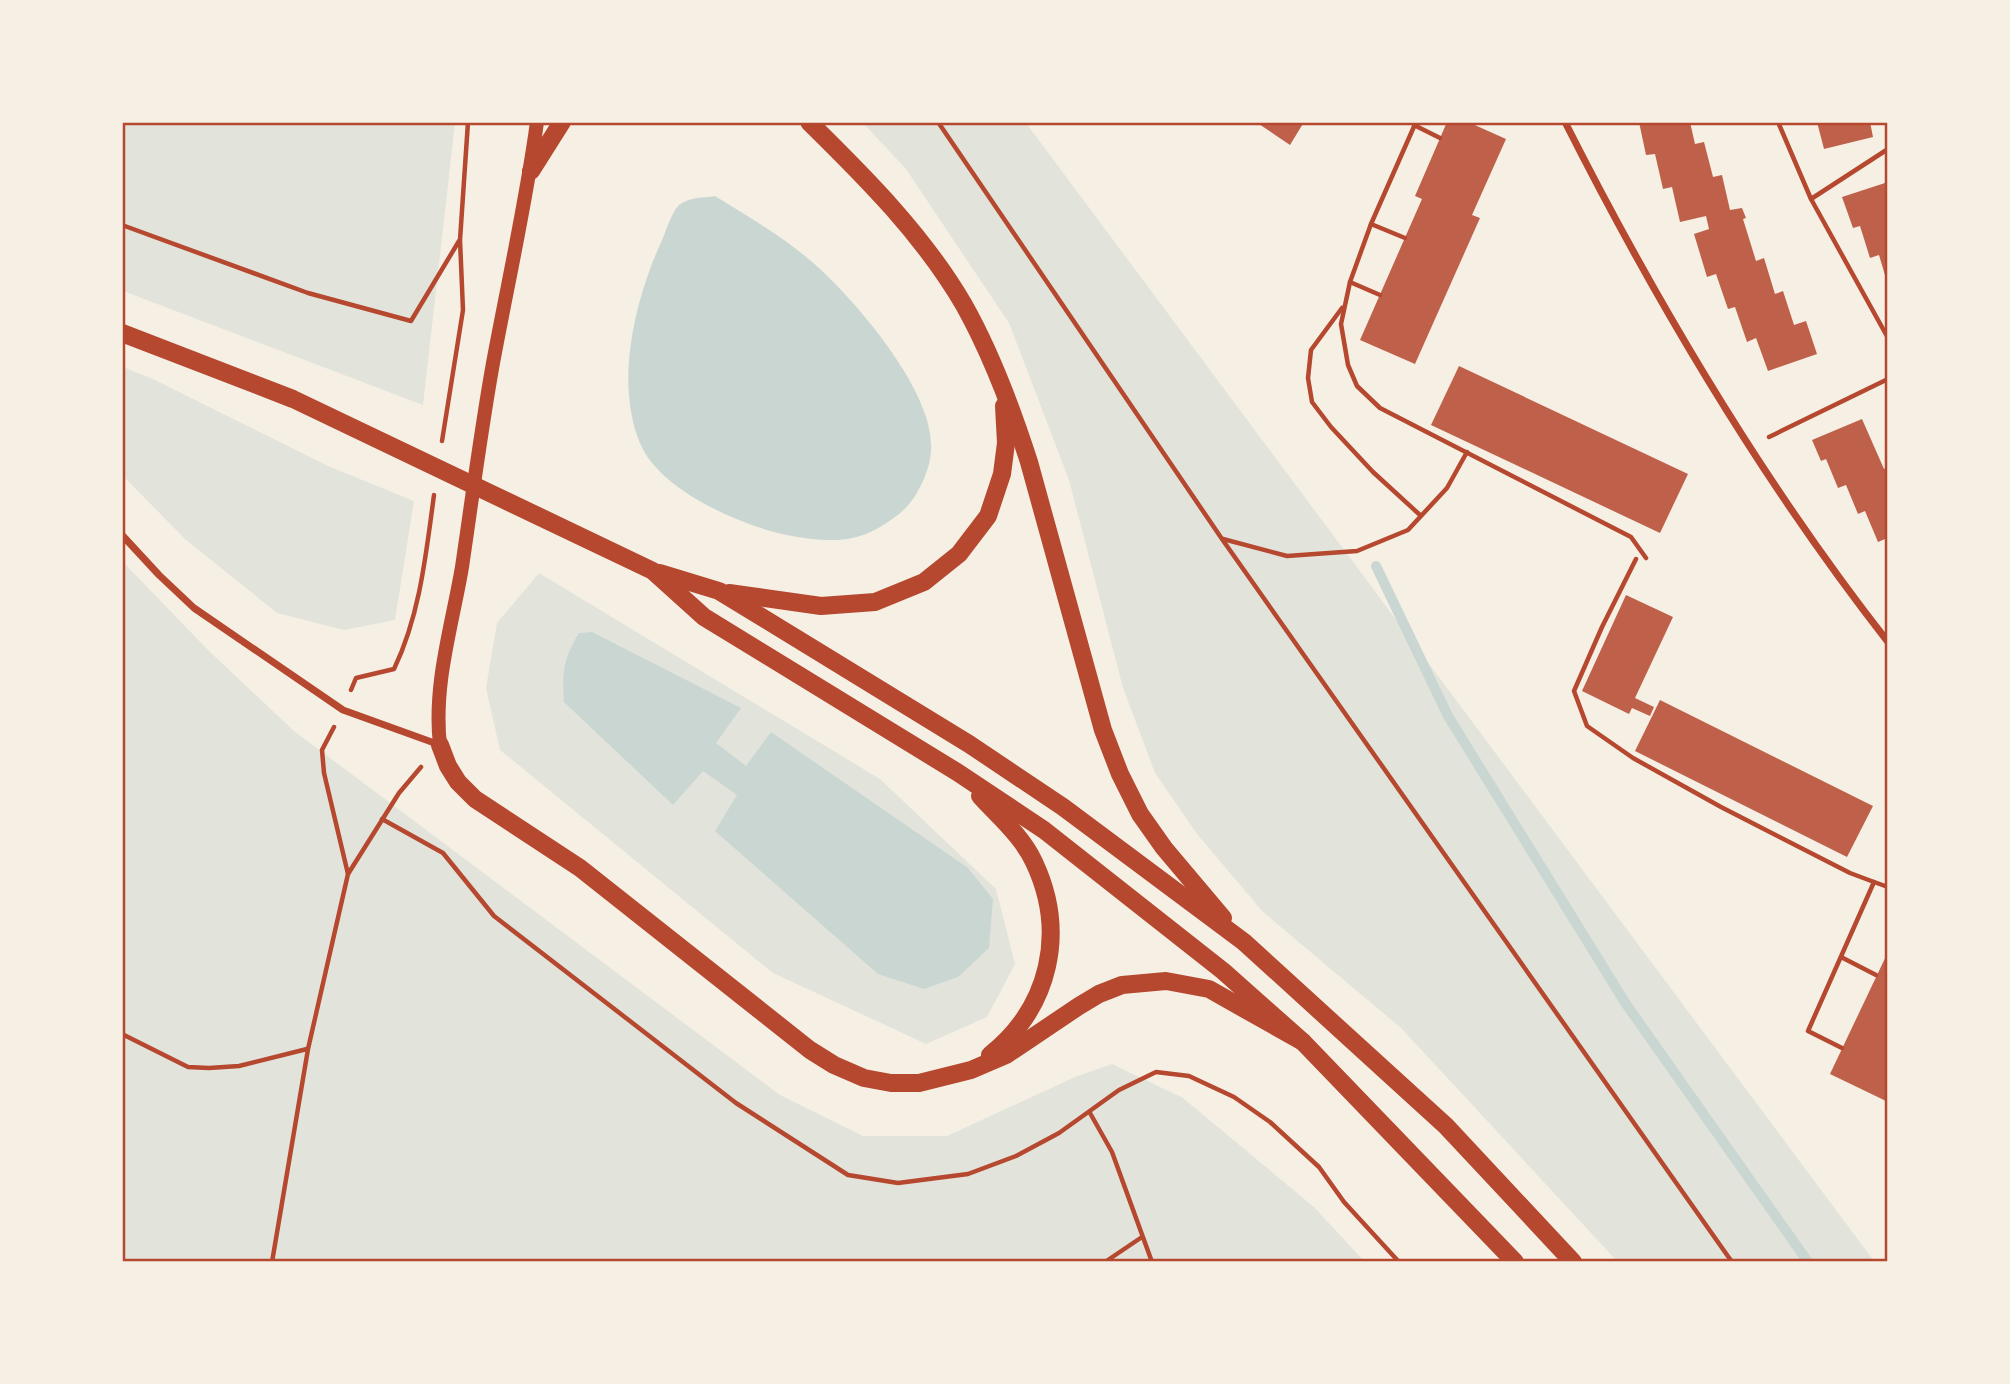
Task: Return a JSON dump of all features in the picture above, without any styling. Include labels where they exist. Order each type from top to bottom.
[{"type":"main road","points":[[537,122],[531,171],[493,364],[458,590],[438,696],[440,745],[447,766],[458,782],[475,799],[580,868],[810,1050],[834,1065],[864,1077],[891,1083],[919,1083],[971,1070],[1006,1055],[1099,994],[1122,985],[1144,981],[1166,981],[1209,989],[1303,1042]]},
{"type":"main road","points":[[531,171],[562,122]]},
{"type":"main road","points":[[807,122],[870,183],[940,269],[963,304],[997,375],[1029,463],[1103,730],[1120,774],[1140,814],[1164,848],[1244,942]]},
{"type":"main road","points":[[122,333],[293,400],[653,571],[719,591],[821,606],[875,602],[924,582],[959,554],[988,516],[1002,474],[1006,443],[1006,412],[997,375]]},
{"type":"main road","points":[[653,571],[704,617],[957,772],[1044,830],[1223,971],[1303,1042],[1515,1262]]},
{"type":"main road","points":[[719,591],[980,751],[1063,807],[1244,942],[1446,1126],[1573,1262]]},
{"type":"main road","points":[[957,772],[1017,835],[1034,861],[1051,918],[1047,973],[1025,1020],[1010,1037],[971,1070]]},
{"type":"street","points":[[1565,122],[1647,277],[1749,446],[1854,599],[1888,642]]},
{"type":"street","points":[[122,535],[194,608],[343,710],[440,745]]},
{"type":"path","points":[[455,351],[463,310],[460,240],[467,122]]},
{"type":"path","points":[[938,122],[1222,539],[1732,1262]]},
{"type":"path","points":[[1778,122],[1811,199],[1888,338]]},
{"type":"path","points":[[1440,138],[1415,124],[1371,224],[1350,282],[1340,324],[1348,365],[1357,386],[1380,408],[1631,537],[1646,558]]},
{"type":"path","points":[[1811,199],[1888,149]]},
{"type":"path","points":[[1371,224],[1405,238]]},
{"type":"path","points":[[122,225],[308,293],[411,321],[460,240]]},
{"type":"path","points":[[1350,282],[1380,295]]},
{"type":"path","points":[[1343,307],[1311,350],[1308,378],[1312,402],[1331,427],[1373,472],[1420,515]]},
{"type":"path","points":[[1749,446],[1888,379]]},
{"type":"path","points":[[1222,539],[1287,556],[1357,551],[1408,530],[1447,488],[1467,452]]},
{"type":"path","points":[[1636,559],[1574,691],[1587,726],[1633,758],[1721,807],[1850,873],[1888,887]]},
{"type":"path","points":[[272,1262],[307,1049],[348,874],[399,793],[440,745]]},
{"type":"path","points":[[1842,1048],[1808,1031],[1874,882]]},
{"type":"path","points":[[1841,957],[1877,975]]},
{"type":"path","points":[[122,1034],[188,1067],[239,1066],[307,1049]]},
{"type":"path","points":[[1090,1113],[1112,1152],[1152,1262]]},
{"type":"path","points":[[1105,1262],[1142,1237]]},
{"type":"shaded area","points":[[122,123],[455,123],[423,405],[123,291]]},
{"type":"shaded area","points":[[863,123],[1026,123],[1874,1261],[1617,1261],[1401,1028],[1263,912],[1197,834],[1155,773],[1123,688],[1069,480],[1009,323],[906,169]]},
{"type":"shaded area","points":[[715,196],[788,243],[828,277],[887,345],[918,397],[928,422],[931,444],[927,470],[917,493],[906,508],[871,532],[844,539],[815,539],[778,533],[740,521],[699,501],[680,488],[649,459],[640,443],[632,419],[629,366],[644,286],[676,208],[687,200]]},
{"type":"shaded area","points":[[123,367],[153,379],[328,466],[414,501],[395,620],[344,630],[277,613],[185,539],[123,476]]},
{"type":"shaded area","points":[[122,561],[208,650],[294,731],[780,1095],[863,1136],[947,1136],[1075,1077],[1112,1064],[1183,1098],[1314,1207],[1364,1261],[123,1261]]},
{"type":"shaded area","points":[[539,573],[880,779],[996,889],[1015,964],[987,1017],[926,1044],[773,973],[500,750],[486,688],[497,623]]},
{"type":"shaded area","points":[[592,632],[741,708],[716,743],[746,766],[771,732],[968,868],[993,899],[989,948],[958,977],[924,989],[878,974],[715,831],[737,795],[703,771],[673,805],[564,702],[564,674],[570,651],[579,633]]},
{"type":"building","points":[[1256,122],[1304,122],[1290,145]]},
{"type":"building","points":[[1447,122],[1468,122],[1506,139],[1472,215],[1480,218],[1415,364],[1360,340],[1422,199],[1415,196]]},
{"type":"building","points":[[1639,122],[1690,122],[1695,144],[1704,142],[1713,177],[1722,175],[1730,210],[1742,208],[1756,261],[1764,258],[1775,294],[1783,291],[1794,325],[1806,321],[1817,354],[1768,371],[1756,338],[1747,342],[1735,307],[1728,309],[1716,274],[1707,277],[1694,234],[1709,229],[1706,216],[1680,222],[1672,187],[1663,189],[1655,154],[1646,155]]},
{"type":"building","points":[[1817,122],[1870,122],[1873,137],[1824,149]]},
{"type":"building","points":[[1888,182],[1887,282],[1879,255],[1870,258],[1860,226],[1853,228],[1842,197]]},
{"type":"building","points":[[1459,366],[1688,474],[1660,533],[1431,425]]},
{"type":"building","points":[[1862,419],[1884,469],[1888,467],[1887,544],[1885,539],[1878,542],[1865,511],[1858,514],[1846,485],[1838,488],[1826,459],[1821,461],[1812,440]]},
{"type":"building","points":[[1626,595],[1673,617],[1635,698],[1654,707],[1650,716],[1632,708],[1629,714],[1582,691]]},
{"type":"building","points":[[1660,700],[1873,806],[1847,857],[1635,751]]},
{"type":"building","points":[[1888,952],[1888,1099],[1886,1101],[1830,1074]]},
{"type":"waterway","points":[[1376,566],[1448,716],[1626,1004],[1808,1262]]}]
